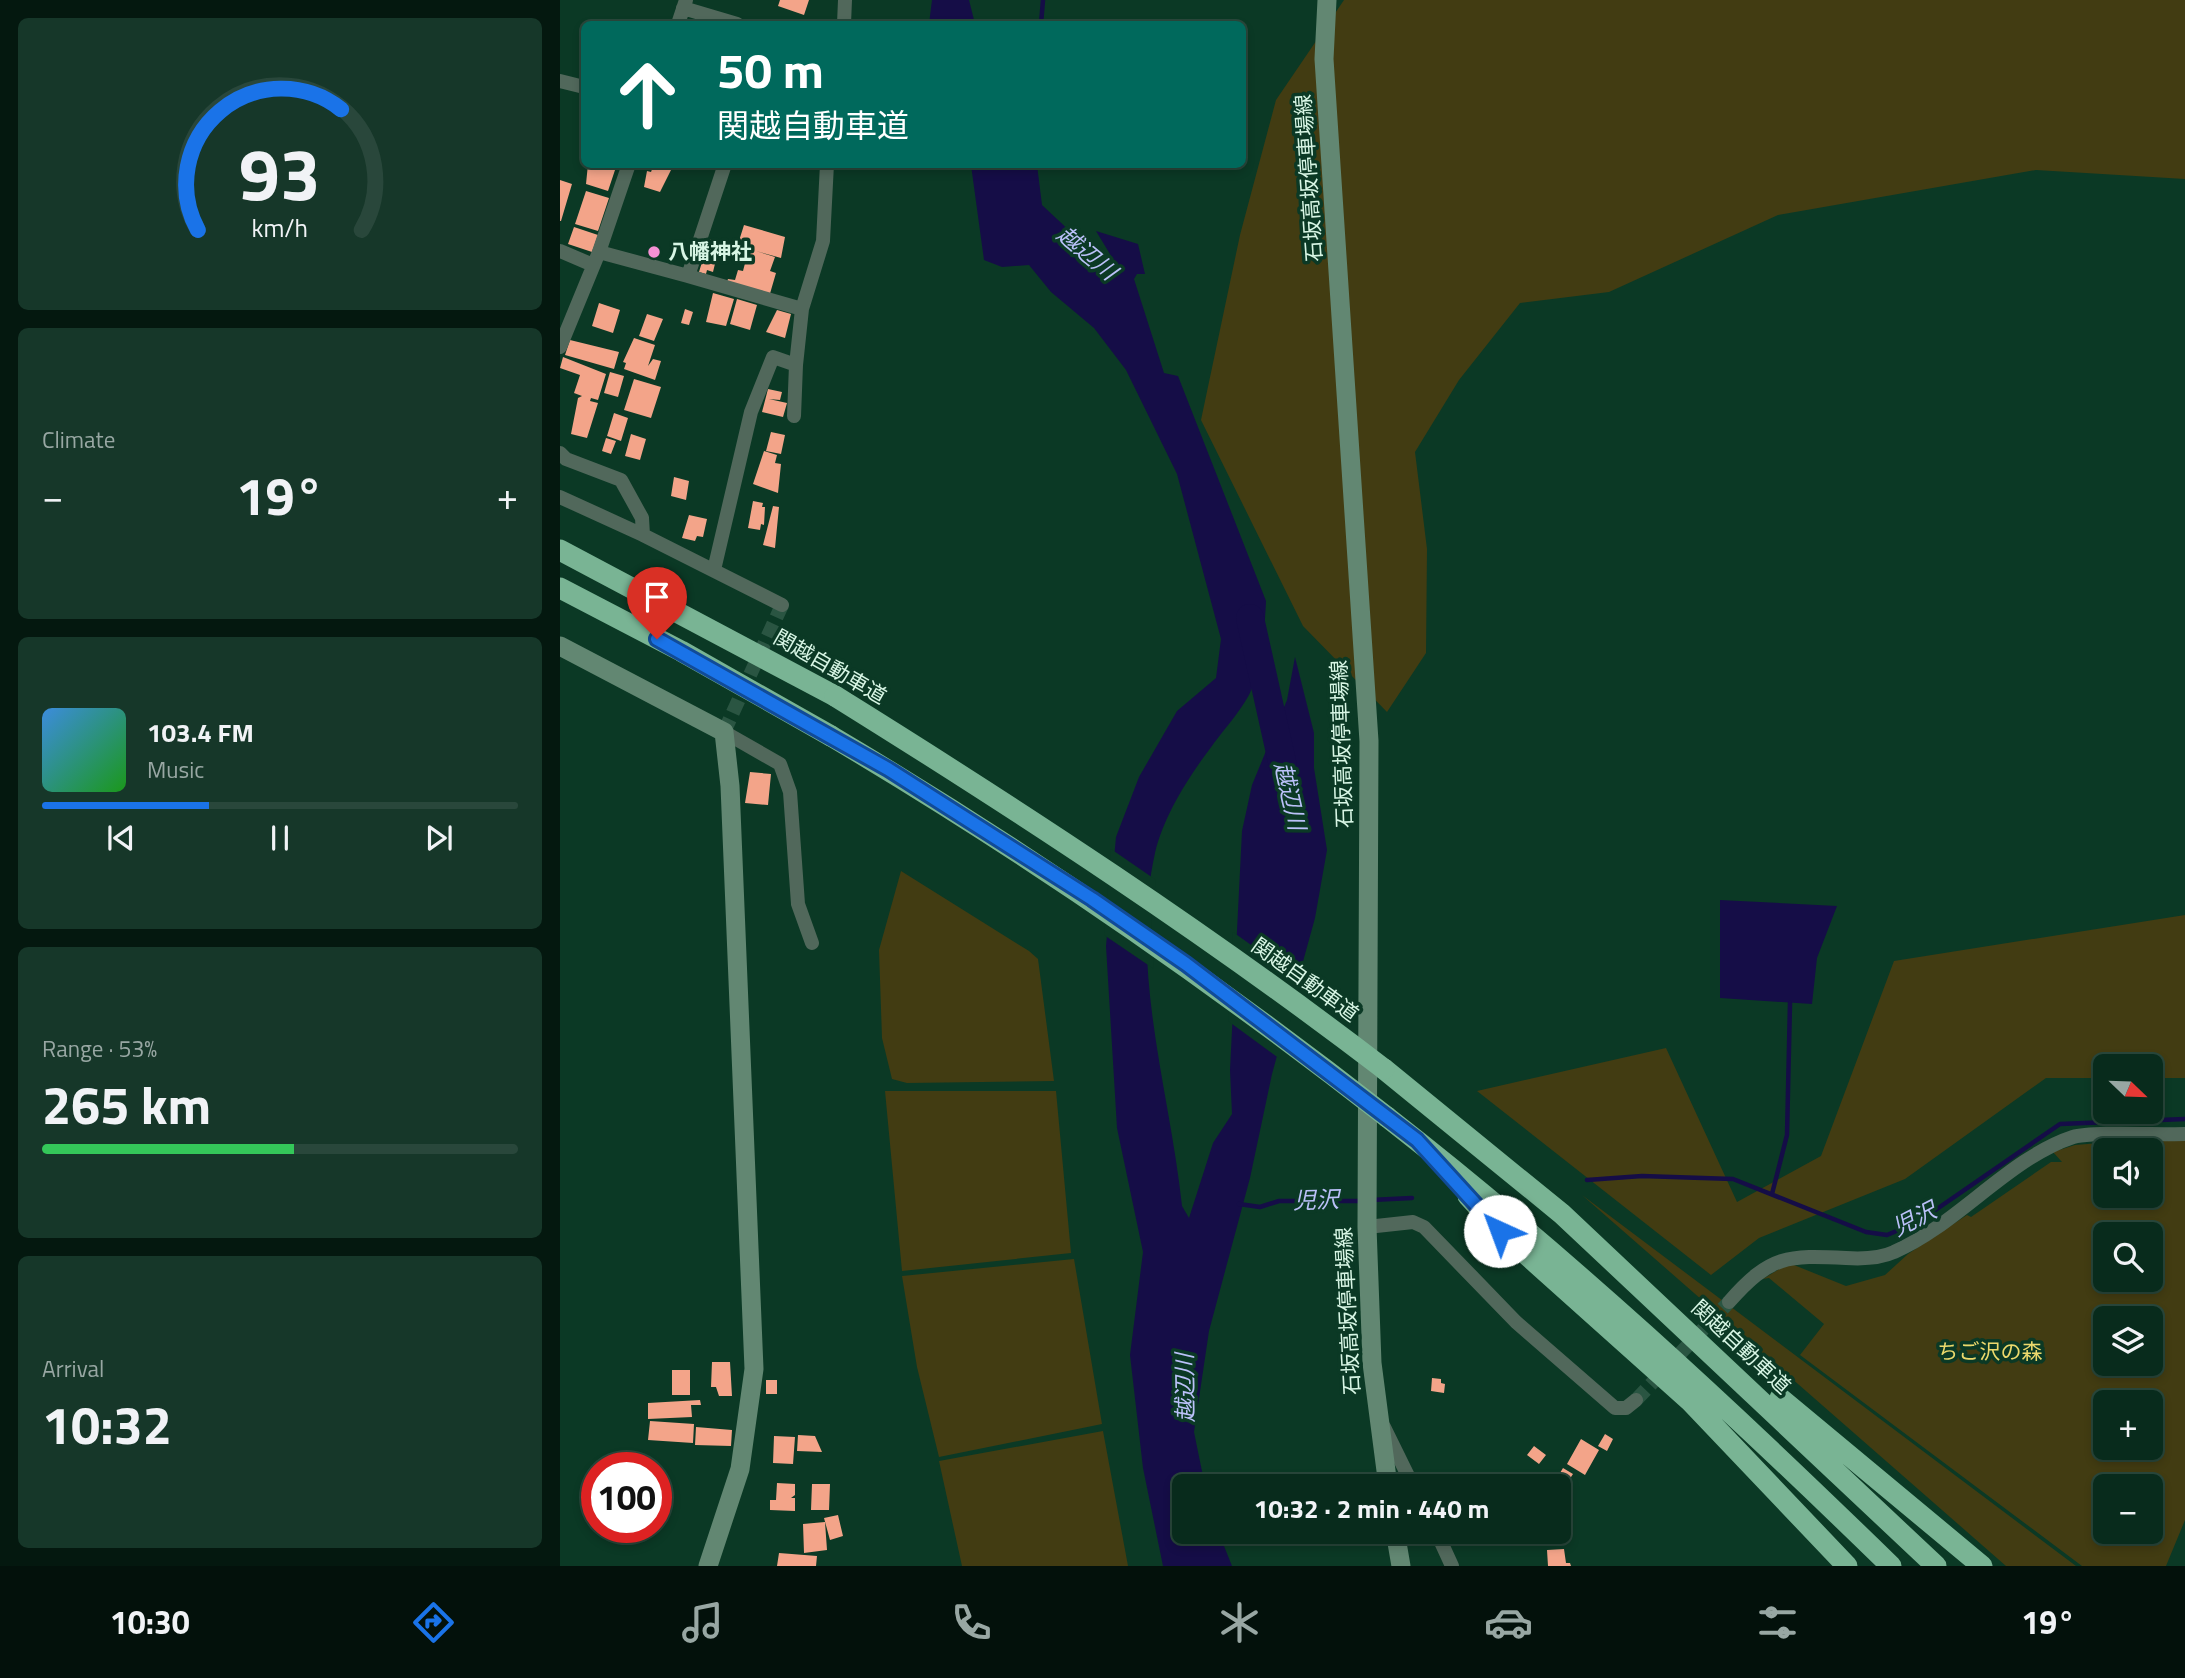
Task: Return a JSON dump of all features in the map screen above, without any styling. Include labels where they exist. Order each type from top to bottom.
[{"type":"highway","name":"関越自動車道","points":[[560,550],[835,696],[1080,851],[1267,982],[1384,1069],[1562,1214],[1936,1566]]},
{"type":"highway","points":[[560,589],[681,651],[831,736],[1092,899],[1197,972],[1417,1140],[1624,1315],[1749,1429],[1891,1566]]},
{"type":"highway","points":[[1417,1140],[1500,1231],[1691,1402],[1847,1566]]},
{"type":"highway","points":[[1562,1214],[1982,1566]]},
{"type":"main road","name":"石坂高坂停車場線","points":[[1327,0],[1324,59],[1369,741],[1366,1188],[1376,1412],[1386,1474]]},
{"type":"main road","points":[[560,646],[724,732],[730,786],[754,1369],[740,1469],[708,1566]]},
{"type":"main road","points":[[1397,1544],[1401,1566]]},
{"type":"street","points":[[844,21],[845,0]]},
{"type":"street","points":[[679,21],[685,4],[729,21]]},
{"type":"street","points":[[560,81],[581,86]]},
{"type":"street","points":[[560,347],[596,259],[628,168]]},
{"type":"street","points":[[688,276],[724,168]]},
{"type":"street","points":[[794,416],[802,309],[823,241],[827,168]]},
{"type":"street","points":[[560,251],[688,276],[802,309]]},
{"type":"street","points":[[713,570],[751,412],[768,368],[773,357],[796,365]]},
{"type":"street","points":[[560,453],[566,459],[621,480],[642,518],[643,535]]},
{"type":"street","points":[[560,497],[643,535],[782,605]]},
{"type":"street","points":[[724,732],[780,764],[790,793],[798,904],[812,943]]},
{"type":"street","points":[[1729,1302],[1773,1263],[1795,1256],[1867,1259],[1892,1253],[1924,1236],[2051,1146],[2076,1135],[2185,1134]]},
{"type":"street","points":[[1367,1220],[1413,1222],[1424,1227],[1516,1322],[1615,1408],[1626,1408],[1636,1400]]},
{"type":"street","points":[[1376,1412],[1407,1474]]},
{"type":"street","points":[[1442,1544],[1452,1566]]},
{"type":"green space","points":[[1344,0],[2185,0],[2185,179],[2036,170],[1778,215],[1609,292],[1520,303],[1459,380],[1415,452],[1427,549],[1426,653],[1387,712],[1303,626],[1201,420],[1240,235],[1276,100]]},
{"type":"green space","points":[[901,871],[1038,959],[1054,1081],[907,1083],[892,1079],[882,1038],[879,950]]},
{"type":"green space","points":[[2185,915],[2185,1078],[2163,1078],[2163,1054],[2093,1054],[2093,1078],[2046,1078],[1905,1179],[1759,1238],[1711,1275],[1477,1091],[1666,1048],[1737,1202],[1821,1156],[1894,961]]},
{"type":"green space","points":[[885,1091],[1056,1091],[1071,1253],[902,1271]]},
{"type":"green space","name":"ちご沢の森","points":[[2163,1141],[2185,1141],[2185,1520],[2166,1566],[2082,1566],[1800,1355],[1824,1324],[1769,1278],[1763,1279],[1789,1263],[1846,1286],[1885,1275],[1908,1254],[1967,1215],[1971,1217],[2051,1162],[2062,1162],[2053,1152],[2075,1145],[2093,1144],[2093,1208],[2163,1208]]},
{"type":"green space","points":[[1582,1195],[2076,1566],[2006,1566]]},
{"type":"green space","points":[[1074,1259],[1102,1424],[939,1457],[917,1367],[902,1276]]},
{"type":"green space","points":[[1103,1431],[1128,1566],[962,1566],[939,1461]]},
{"type":"water","points":[[932,0],[969,0],[974,21],[929,21]]},
{"type":"water","points":[[971,168],[1037,168],[1042,205],[1073,234],[1116,264],[1096,231],[1138,244],[1145,274],[1137,274],[1134,279],[1164,373],[1178,376],[1266,601],[1262,649],[1253,685],[1240,709],[1192,773],[1170,813],[1155,853],[1148,897],[1147,941],[1154,1030],[1182,1206],[1189,1218],[1213,1143],[1232,1114],[1230,1070],[1242,831],[1252,785],[1287,700],[1295,657],[1314,733],[1314,768],[1327,850],[1315,918],[1272,1074],[1250,1178],[1209,1331],[1194,1432],[1203,1474],[1172,1474],[1172,1544],[1223,1544],[1232,1566],[1163,1566],[1143,1468],[1130,1355],[1143,1252],[1117,1128],[1106,946],[1116,837],[1139,777],[1177,711],[1216,678],[1221,639],[1177,474],[1126,370],[1094,328],[1051,292],[1029,265],[1002,267],[984,260]]},
{"type":"water","points":[[1720,900],[1837,906],[1817,958],[1812,1004],[1720,998]]},
{"type":"pier","points":[[1111,849],[1156,880],[1151,920],[1154,969],[1104,935]]},
{"type":"pier","points":[[1233,932],[1301,981],[1280,1059],[1228,1021]]},
{"type":"building","points":[[780,0],[809,0],[804,15],[778,6]]},
{"type":"building","points":[[588,168],[616,168],[608,191],[586,184]]},
{"type":"building","points":[[652,168],[672,168],[660,192],[644,187],[647,171],[651,172]]},
{"type":"building","points":[[560,180],[572,184],[561,221],[560,221]]},
{"type":"building","points":[[586,191],[609,198],[598,231],[575,224]]},
{"type":"building","points":[[744,225],[785,237],[781,258],[756,251],[775,257],[770,271],[776,273],[769,297],[726,284],[728,279],[735,280],[738,270],[743,271],[749,248],[738,244]]},
{"type":"building","points":[[574,227],[598,235],[592,252],[568,244]]},
{"type":"building","points":[[709,239],[720,243],[713,272],[707,270],[706,274],[699,272]]},
{"type":"building","points":[[713,293],[734,299],[726,326],[706,322]]},
{"type":"building","points":[[737,299],[757,305],[750,330],[730,324]]},
{"type":"building","points":[[599,303],[620,310],[613,333],[592,326]]},
{"type":"building","points":[[685,309],[693,312],[689,325],[681,323]]},
{"type":"building","points":[[777,310],[791,314],[785,338],[766,332]]},
{"type":"building","points":[[647,314],[663,319],[654,341],[639,336]]},
{"type":"building","points":[[634,338],[655,345],[648,366],[653,359],[661,361],[655,380],[624,369],[626,363],[623,362]]},
{"type":"building","points":[[570,340],[619,352],[614,369],[565,355]]},
{"type":"building","points":[[563,357],[606,374],[598,400],[591,398],[590,401],[598,403],[587,438],[571,434],[578,398],[582,396],[574,393],[580,375],[560,368]]},
{"type":"building","points":[[610,372],[624,376],[618,397],[604,393]]},
{"type":"building","points":[[634,379],[661,387],[651,418],[624,410]]},
{"type":"building","points":[[768,389],[782,392],[780,400],[769,399],[787,403],[783,417],[762,412]]},
{"type":"building","points":[[614,413],[628,418],[621,441],[607,436]]},
{"type":"building","points":[[771,432],[785,435],[781,454],[766,451]]},
{"type":"building","points":[[631,434],[646,439],[640,460],[625,456]]},
{"type":"building","points":[[606,438],[616,441],[611,454],[602,451]]},
{"type":"building","points":[[764,451],[777,455],[775,463],[781,464],[778,493],[753,484]]},
{"type":"building","points":[[674,477],[689,481],[686,500],[671,496]]},
{"type":"building","points":[[753,501],[763,503],[762,507],[765,507],[764,525],[761,524],[760,530],[748,528]]},
{"type":"building","points":[[773,506],[779,507],[775,548],[763,545]]},
{"type":"building","points":[[689,515],[707,519],[703,537],[697,536],[695,541],[682,538]]},
{"type":"building","points":[[750,772],[771,774],[768,805],[745,803]]},
{"type":"building","points":[[712,1362],[730,1362],[732,1396],[719,1396],[716,1387],[711,1387]]},
{"type":"building","points":[[672,1370],[690,1370],[690,1395],[672,1395]]},
{"type":"building","points":[[1432,1378],[1441,1379],[1441,1383],[1445,1384],[1444,1393],[1431,1391]]},
{"type":"building","points":[[766,1380],[777,1380],[777,1394],[766,1394]]},
{"type":"building","points":[[700,1400],[701,1405],[691,1405],[692,1417],[648,1419],[648,1403]]},
{"type":"building","points":[[650,1421],[694,1424],[693,1443],[648,1440]]},
{"type":"building","points":[[696,1427],[732,1430],[731,1446],[695,1445]]},
{"type":"building","points":[[1605,1434],[1613,1439],[1607,1451],[1598,1446]]},
{"type":"building","points":[[798,1435],[815,1436],[822,1452],[797,1451]]},
{"type":"building","points":[[774,1436],[795,1437],[793,1464],[773,1463]]},
{"type":"building","points":[[1581,1439],[1599,1450],[1585,1475],[1567,1464]]},
{"type":"building","points":[[1534,1446],[1546,1455],[1539,1464],[1527,1455]]},
{"type":"building","points":[[1563,1468],[1573,1474],[1571,1477],[1571,1474],[1559,1474]]},
{"type":"building","points":[[777,1483],[795,1484],[795,1495],[791,1498],[795,1498],[795,1511],[770,1510],[770,1500],[776,1500]]},
{"type":"building","points":[[812,1484],[830,1484],[829,1510],[811,1510]]},
{"type":"building","points":[[838,1515],[843,1536],[830,1540],[824,1518]]},
{"type":"building","points":[[825,1522],[827,1550],[804,1553],[803,1524]]},
{"type":"building","points":[[1564,1549],[1566,1563],[1571,1566],[1548,1566],[1547,1550]]},
{"type":"building","points":[[779,1553],[817,1556],[816,1566],[777,1566]]},
{"type":"waterway","points":[[1041,21],[1043,0]]},
{"type":"waterway","name":"越辺川","points":[[1250,618],[1283,766]]},
{"type":"waterway","points":[[1772,1194],[1787,1135],[1790,1003]]},
{"type":"waterway","name":"児沢","points":[[1587,1180],[1642,1176],[1733,1179],[1866,1232],[1887,1235],[1918,1222],[2060,1124],[2185,1119]]},
{"type":"waterway","name":"児沢","points":[[1371,1200],[1412,1198]]},
{"type":"waterway","name":"児沢","points":[[1239,1204],[1260,1207],[1279,1201],[1362,1201]]},
{"type":"tunnel","points":[[724,732],[782,605]]},
{"type":"tunnel","points":[[1636,1400],[1729,1302]]},
{"type":"place","name":"八幡神社","points":[[654,252]]},
{"type":"route","points":[[657,639],[888,769],[1092,899],[1186,964],[1292,1042],[1417,1140],[1500,1231]]}]
